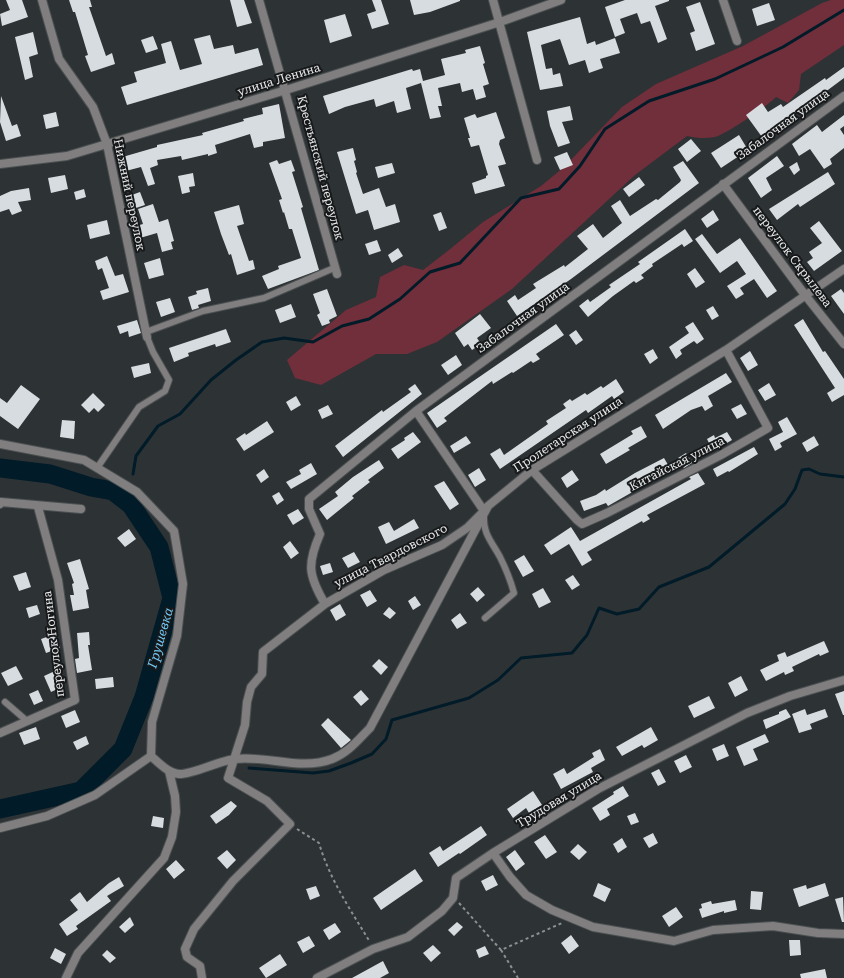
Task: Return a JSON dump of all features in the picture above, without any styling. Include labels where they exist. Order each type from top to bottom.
[{"type":"street","name":"Нижний переулок","points":[[42,0],[59,59],[93,107],[107,144],[147,335]]},
{"type":"street","name":"Крестьянский переулок","points":[[259,0],[286,90],[335,271]]},
{"type":"street","points":[[493,0],[537,160]]},
{"type":"street","name":"улица Ленина","points":[[0,164],[67,156],[286,90],[500,22],[561,0]]},
{"type":"street","points":[[723,0],[737,41]]},
{"type":"street","name":"Забалочная улица","points":[[325,604],[312,578],[310,565],[312,553],[320,534],[310,509],[309,499],[416,411],[844,96]]},
{"type":"street","name":"переулок Скрылева","points":[[723,184],[805,295],[844,344]]},
{"type":"street","name":"Пролетарская улица","points":[[169,771],[180,774],[233,759],[250,758],[308,764],[319,762],[345,753],[370,728],[484,511],[532,470],[726,350],[844,269]]},
{"type":"street","name":"Китайская улица","points":[[532,470],[582,524],[607,513],[721,455],[768,428],[726,350]]},
{"type":"street","points":[[416,411],[484,511]]},
{"type":"street","points":[[0,444],[84,460],[137,492],[174,531],[183,584],[177,636],[152,722],[152,756],[169,771],[175,796],[176,812],[172,837],[164,858],[78,953],[66,978]]},
{"type":"street","points":[[0,504],[1,502],[38,507],[81,510]]},
{"type":"street","name":"переулок Ногина","points":[[0,733],[75,700],[58,580],[38,507]]},
{"type":"street","name":"улица Твардовского","points":[[290,824],[267,801],[228,778],[233,759],[246,725],[247,702],[251,687],[262,674],[263,652],[325,604],[384,570],[442,545],[467,528],[484,511]]},
{"type":"street","name":"Трудовая улица","points":[[453,898],[456,878],[493,853],[598,790],[747,713],[790,696],[844,680]]},
{"type":"street","points":[[0,828],[47,816],[95,795],[152,756]]},
{"type":"street","points":[[202,978],[200,966],[187,957],[185,949],[194,929],[233,881],[290,824]]},
{"type":"street","points":[[493,853],[510,877],[526,895],[537,903],[570,919],[593,927],[674,941],[713,930],[773,926],[844,934]]},
{"type":"street","points":[[317,978],[373,949],[408,937],[442,911],[453,898]]},
{"type":"lane","points":[[97,468],[139,407],[165,391],[169,380],[153,352],[147,335],[203,311],[264,298],[335,271]]},
{"type":"lane","points":[[484,511],[483,526],[487,537],[500,557],[514,593],[485,618]]},
{"type":"lane","points":[[5,702],[27,721]]},
{"type":"path","points":[[290,824],[319,843],[322,854],[350,909],[373,949]]},
{"type":"path","points":[[453,898],[501,950],[518,978]]},
{"type":"path","points":[[501,950],[570,919]]},
{"type":"shaded area","points":[[831,0],[844,0],[844,45],[801,74],[799,90],[788,103],[776,97],[746,120],[715,137],[701,138],[687,136],[635,175],[512,289],[437,342],[407,354],[376,354],[321,385],[295,378],[287,360],[346,310],[376,297],[380,277],[404,265],[423,270],[483,222],[541,186],[564,167],[622,107],[656,84],[743,46],[822,3]]},
{"type":"building","points":[[6,0],[22,0],[28,17],[2,26],[0,14],[10,10]]},
{"type":"building","points":[[69,0],[90,0],[92,7],[89,7],[106,56],[112,53],[115,64],[91,72],[85,56],[88,55],[75,12],[73,12]]},
{"type":"building","points":[[230,0],[244,0],[252,23],[237,27]]},
{"type":"building","points":[[372,0],[381,0],[389,24],[372,29],[367,14],[376,11]]},
{"type":"building","points":[[410,0],[460,1],[430,12],[414,15]]},
{"type":"building","points":[[625,0],[669,0],[655,6],[667,39],[658,43],[650,21],[641,24],[637,13],[620,19],[625,33],[615,37],[605,7]]},
{"type":"building","points":[[700,2],[715,44],[696,51],[690,33],[695,31],[686,7]]},
{"type":"building","points":[[769,3],[775,20],[757,26],[752,9]]},
{"type":"building","points":[[345,14],[352,36],[330,43],[324,20]]},
{"type":"building","points":[[580,17],[587,44],[595,41],[596,45],[615,38],[620,53],[600,59],[603,68],[589,73],[585,60],[569,65],[560,39],[541,45],[546,69],[552,68],[553,75],[560,73],[563,86],[540,90],[527,32]]},
{"type":"building","points":[[33,32],[38,54],[29,57],[33,77],[25,80],[15,37]]},
{"type":"building","points":[[210,35],[214,49],[233,45],[235,54],[258,48],[263,65],[127,105],[121,87],[137,82],[134,72],[166,63],[161,44],[171,41],[180,70],[202,64],[194,39]]},
{"type":"building","points":[[153,36],[158,49],[146,53],[141,40]]},
{"type":"building","points":[[480,46],[485,63],[483,64],[489,84],[483,86],[486,97],[476,100],[473,89],[462,92],[460,83],[438,88],[442,106],[438,106],[441,117],[430,119],[421,83],[406,88],[411,109],[397,113],[394,101],[376,107],[374,99],[345,107],[329,114],[323,96],[412,69],[413,71],[420,69],[423,81],[445,75],[441,59],[466,53],[465,50]]},
{"type":"building","points":[[844,67],[844,78],[762,137],[746,115],[762,103],[768,112],[781,104],[783,107],[825,78],[826,80]]},
{"type":"building","points":[[1,96],[12,126],[17,124],[21,136],[6,141],[0,122]]},
{"type":"building","points":[[279,104],[285,138],[263,142],[263,146],[254,148],[250,134],[215,145],[217,153],[208,156],[208,154],[182,160],[181,156],[157,160],[158,165],[150,168],[155,184],[148,186],[141,167],[122,172],[119,158],[157,147],[157,145],[203,135],[202,133],[263,114],[262,108]]},
{"type":"building","points":[[570,106],[573,120],[562,122],[570,143],[558,147],[550,126],[547,111]]},
{"type":"building","points":[[56,112],[59,126],[46,129],[43,115]]},
{"type":"building","points":[[496,112],[505,138],[500,140],[499,144],[506,164],[498,166],[505,186],[475,194],[472,183],[486,178],[488,175],[479,145],[471,147],[464,118],[475,114],[477,118]]},
{"type":"building","points":[[844,115],[844,126],[840,129],[844,135],[844,148],[830,159],[832,164],[824,169],[810,149],[799,156],[792,144],[817,125],[822,132]]},
{"type":"building","points":[[739,135],[748,150],[721,168],[711,153]]},
{"type":"building","points":[[691,139],[701,151],[687,162],[678,149]]},
{"type":"building","points":[[353,148],[356,160],[354,161],[356,173],[363,194],[379,188],[386,207],[395,204],[400,222],[374,230],[368,210],[356,214],[337,152]]},
{"type":"building","points":[[567,152],[573,165],[560,170],[554,157]]},
{"type":"building","points":[[777,156],[784,166],[766,178],[772,190],[761,198],[748,178]]},
{"type":"building","points":[[277,160],[279,164],[291,160],[295,171],[292,172],[303,207],[301,208],[319,270],[268,289],[262,276],[279,269],[278,266],[301,258],[292,229],[289,229],[284,212],[283,213],[279,200],[282,199],[269,163]]},
{"type":"building","points":[[683,161],[699,183],[571,279],[517,316],[507,301],[515,295],[518,300],[536,288],[533,284],[564,265],[565,267],[588,249],[577,236],[593,224],[603,238],[622,223],[611,206],[620,200],[630,216],[656,199],[658,200],[680,182],[681,180],[673,167]]},
{"type":"building","points":[[797,162],[800,170],[794,175],[789,167]]},
{"type":"building","points":[[392,163],[395,173],[378,178],[375,167]]},
{"type":"building","points":[[828,172],[835,184],[800,207],[798,204],[777,220],[769,209]]},
{"type":"building","points":[[193,173],[195,186],[189,187],[190,192],[182,194],[178,176]]},
{"type":"building","points":[[65,175],[68,189],[51,193],[48,178]]},
{"type":"building","points":[[639,177],[645,185],[629,197],[623,189]]},
{"type":"building","points":[[29,188],[31,200],[18,202],[22,211],[12,215],[9,209],[0,212],[0,196],[11,191]]},
{"type":"building","points":[[84,189],[86,197],[76,200],[74,192]]},
{"type":"building","points":[[140,192],[145,205],[133,209],[129,196]]},
{"type":"building","points":[[153,204],[159,222],[168,219],[174,241],[171,242],[173,249],[162,252],[157,233],[140,238],[136,226],[143,224],[138,209]]},
{"type":"building","points":[[239,205],[244,224],[237,226],[249,261],[253,260],[255,269],[237,275],[231,254],[229,255],[214,212]]},
{"type":"building","points":[[713,210],[719,220],[707,228],[701,219]]},
{"type":"building","points":[[441,212],[447,228],[439,231],[433,215]]},
{"type":"building","points":[[107,220],[110,234],[90,239],[87,225]]},
{"type":"building","points":[[819,221],[842,251],[814,271],[807,262],[813,258],[809,252],[822,243],[810,228]]},
{"type":"building","points":[[685,229],[693,241],[684,247],[682,244],[652,264],[653,266],[641,275],[644,278],[636,283],[634,281],[588,317],[579,306],[588,299],[590,302],[611,287],[609,285],[640,264],[638,262]]},
{"type":"building","points":[[702,234],[717,254],[740,238],[777,291],[767,298],[754,279],[740,288],[744,294],[736,299],[727,286],[746,274],[737,261],[720,273],[695,239]]},
{"type":"building","points":[[377,240],[381,251],[369,255],[365,244]]},
{"type":"building","points":[[398,248],[403,256],[392,263],[388,255]]},
{"type":"building","points":[[107,256],[115,276],[123,274],[129,292],[103,300],[100,291],[109,288],[102,268],[98,270],[95,261]]},
{"type":"building","points":[[160,258],[164,275],[149,279],[144,263]]},
{"type":"building","points":[[695,268],[705,282],[696,288],[687,274]]},
{"type":"building","points":[[208,288],[211,301],[198,305],[199,308],[192,310],[188,297],[197,294],[196,291]]},
{"type":"building","points":[[327,289],[337,316],[329,320],[330,323],[322,326],[317,315],[320,313],[313,294]]},
{"type":"building","points":[[841,289],[844,293],[844,314],[831,296]]},
{"type":"building","points":[[170,298],[175,312],[161,317],[156,302]]},
{"type":"building","points":[[291,304],[296,317],[280,323],[275,310]]},
{"type":"building","points":[[713,306],[719,316],[712,320],[706,310]]},
{"type":"building","points":[[480,314],[491,328],[477,338],[481,344],[472,350],[468,344],[464,347],[455,333]]},
{"type":"building","points":[[803,319],[823,352],[825,351],[844,379],[844,395],[832,402],[827,393],[835,388],[794,325]]},
{"type":"building","points":[[137,320],[141,333],[129,337],[128,331],[120,334],[117,326]]},
{"type":"building","points":[[693,322],[704,339],[697,344],[694,341],[680,350],[682,354],[676,359],[669,347],[689,333],[685,327]]},
{"type":"building","points":[[556,324],[564,335],[536,354],[540,359],[533,363],[531,361],[493,384],[492,381],[444,418],[447,421],[437,428],[427,413]]},
{"type":"building","points":[[226,329],[231,342],[216,347],[215,344],[188,353],[189,356],[174,362],[169,348]]},
{"type":"building","points":[[576,330],[583,340],[576,345],[569,335]]},
{"type":"building","points":[[653,349],[658,358],[650,364],[644,354]]},
{"type":"building","points":[[750,351],[758,365],[748,371],[740,358]]},
{"type":"building","points":[[456,355],[462,365],[448,375],[441,365]]},
{"type":"building","points":[[149,363],[151,373],[134,378],[131,367]]},
{"type":"building","points":[[726,373],[732,382],[708,396],[713,406],[705,411],[702,406],[691,410],[663,429],[655,415]]},
{"type":"building","points":[[616,379],[624,392],[614,399],[612,396],[588,413],[586,410],[500,469],[490,454],[500,448],[504,455],[548,424],[546,421],[566,408],[563,404],[570,399],[572,401],[585,393],[587,395],[601,386],[603,388]]},
{"type":"building","points":[[769,383],[776,395],[765,401],[758,390]]},
{"type":"building","points":[[415,384],[422,394],[343,457],[335,446],[382,410],[383,412],[411,392],[408,389]]},
{"type":"building","points":[[21,385],[40,399],[18,429],[0,416],[0,398],[7,403]]},
{"type":"building","points":[[93,393],[105,405],[98,412],[94,408],[89,413],[81,405]]},
{"type":"building","points":[[296,396],[301,405],[291,411],[286,402]]},
{"type":"building","points":[[741,404],[747,414],[737,419],[731,409]]},
{"type":"building","points":[[328,405],[333,414],[322,419],[318,410]]},
{"type":"building","points":[[787,417],[797,434],[780,443],[782,447],[775,451],[769,439],[783,432],[778,422]]},
{"type":"building","points":[[62,420],[75,421],[74,439],[60,437]]},
{"type":"building","points":[[267,421],[274,432],[244,451],[236,439],[245,433],[246,435]]},
{"type":"building","points":[[641,426],[647,437],[628,448],[630,450],[606,464],[600,454],[633,434],[631,431]]},
{"type":"building","points":[[413,432],[421,442],[398,459],[391,449],[405,440],[404,438]]},
{"type":"building","points":[[727,432],[732,440],[713,451],[707,439],[714,435],[715,438]]},
{"type":"building","points":[[466,436],[471,443],[454,453],[450,446]]},
{"type":"building","points":[[814,436],[819,445],[807,452],[802,443]]},
{"type":"building","points":[[754,447],[758,454],[729,472],[728,471],[717,477],[713,469]]},
{"type":"building","points":[[686,453],[692,463],[684,468],[678,458]]},
{"type":"building","points":[[664,458],[671,470],[608,506],[606,503],[584,511],[580,501],[596,495],[605,489],[606,491],[635,473]]},
{"type":"building","points":[[379,460],[384,468],[368,480],[370,482],[352,496],[354,498],[327,520],[319,509],[338,496],[335,492],[353,477]]},
{"type":"building","points":[[311,463],[317,474],[291,489],[286,482],[301,474],[299,470]]},
{"type":"building","points":[[479,468],[486,480],[475,487],[468,475]]},
{"type":"building","points":[[264,469],[269,477],[261,483],[256,475]]},
{"type":"building","points":[[572,470],[579,480],[567,488],[561,478]]},
{"type":"building","points":[[698,473],[705,484],[647,515],[650,519],[643,523],[642,521],[587,552],[592,560],[582,566],[569,544],[551,555],[544,545],[571,527],[580,541],[691,479],[689,477]]},
{"type":"building","points":[[444,481],[459,504],[450,510],[434,486]]},
{"type":"building","points":[[279,492],[284,500],[277,505],[272,496]]},
{"type":"building","points":[[298,509],[304,518],[293,525],[287,515]]},
{"type":"building","points":[[414,519],[419,528],[386,544],[378,527],[389,522],[394,531]]},
{"type":"building","points":[[129,529],[136,539],[125,547],[117,538]]},
{"type":"building","points":[[290,541],[299,553],[291,559],[283,547]]},
{"type":"building","points":[[354,552],[360,562],[348,568],[342,558]]},
{"type":"building","points":[[524,555],[534,571],[523,577],[514,561]]},
{"type":"building","points":[[80,559],[89,589],[86,590],[89,608],[73,611],[70,595],[74,595],[72,584],[74,583],[67,563]]},
{"type":"building","points":[[330,563],[333,572],[323,575],[320,566]]},
{"type":"building","points":[[26,572],[31,587],[19,591],[13,576]]},
{"type":"building","points":[[573,575],[580,585],[572,590],[565,580]]},
{"type":"building","points":[[478,587],[485,595],[477,602],[470,594]]},
{"type":"building","points":[[543,588],[551,602],[539,608],[532,594]]},
{"type":"building","points":[[370,590],[377,601],[367,607],[360,595]]},
{"type":"building","points":[[415,596],[421,605],[413,610],[408,601]]},
{"type":"building","points":[[340,604],[346,615],[336,621],[330,610]]},
{"type":"building","points":[[37,605],[40,614],[29,618],[26,608]]},
{"type":"building","points":[[389,607],[396,613],[390,619],[383,614]]},
{"type":"building","points":[[460,613],[467,623],[457,629],[451,620]]},
{"type":"building","points":[[89,632],[90,645],[88,645],[92,670],[77,673],[75,659],[79,658],[77,633]]},
{"type":"building","points":[[55,634],[60,648],[46,653],[41,639]]},
{"type":"building","points":[[824,641],[829,652],[820,656],[819,654],[792,667],[794,671],[785,675],[784,672],[766,681],[760,670],[779,661],[777,655],[785,652],[787,657]]},
{"type":"building","points":[[379,659],[388,667],[381,675],[372,666]]},
{"type":"building","points":[[16,666],[23,679],[8,686],[1,673]]},
{"type":"building","points":[[57,670],[64,686],[51,692],[44,676]]},
{"type":"building","points":[[741,676],[748,690],[735,697],[728,683]]},
{"type":"building","points":[[113,677],[114,687],[96,689],[95,679]]},
{"type":"building","points":[[38,690],[43,701],[34,705],[29,694]]},
{"type":"building","points":[[361,690],[369,699],[361,706],[353,697]]},
{"type":"building","points":[[844,691],[844,715],[843,715],[835,694]]},
{"type":"building","points":[[709,696],[715,708],[694,718],[688,706]]},
{"type":"building","points":[[786,709],[791,717],[766,729],[763,720],[779,714],[779,712]]},
{"type":"building","points":[[805,709],[807,715],[825,709],[828,717],[810,724],[812,729],[799,733],[792,714]]},
{"type":"building","points":[[75,710],[80,722],[66,728],[61,716]]},
{"type":"building","points":[[328,718],[351,740],[341,748],[321,725]]},
{"type":"building","points":[[36,727],[40,739],[24,745],[19,733]]},
{"type":"building","points":[[651,727],[658,740],[644,748],[642,745],[622,756],[616,747]]},
{"type":"building","points":[[765,734],[769,742],[753,749],[758,760],[744,766],[736,747]]},
{"type":"building","points":[[86,736],[89,744],[77,750],[73,742]]},
{"type":"building","points":[[724,744],[729,756],[717,761],[712,749]]},
{"type":"building","points":[[600,749],[605,760],[591,768],[593,772],[561,789],[553,774],[564,768],[567,774],[594,757],[592,753]]},
{"type":"building","points":[[686,755],[692,767],[680,773],[674,761]]},
{"type":"building","points":[[659,769],[666,782],[658,786],[651,773]]},
{"type":"building","points":[[623,786],[629,796],[607,809],[610,815],[600,821],[592,808],[614,794],[613,792]]},
{"type":"building","points":[[533,791],[542,805],[529,813],[526,808],[513,818],[507,809]]},
{"type":"building","points":[[231,801],[237,806],[229,815],[216,824],[210,816]]},
{"type":"building","points":[[635,813],[639,822],[631,825],[627,816]]},
{"type":"building","points":[[153,816],[164,818],[163,828],[151,826]]},
{"type":"building","points":[[481,826],[487,835],[438,867],[429,853],[440,846],[443,851]]},
{"type":"building","points":[[653,833],[658,843],[649,848],[643,838]]},
{"type":"building","points":[[545,835],[557,852],[546,859],[534,842]]},
{"type":"building","points":[[622,838],[627,847],[618,853],[613,844]]},
{"type":"building","points":[[578,844],[587,852],[579,860],[570,852]]},
{"type":"building","points":[[227,850],[236,860],[227,869],[217,858]]},
{"type":"building","points":[[515,850],[525,864],[516,871],[506,857]]},
{"type":"building","points":[[176,860],[185,870],[174,879],[166,869]]},
{"type":"building","points":[[415,869],[423,881],[381,910],[373,898]]},
{"type":"building","points":[[493,875],[498,885],[486,891],[481,881]]},
{"type":"building","points":[[119,877],[124,886],[107,896],[111,901],[76,926],[78,929],[67,936],[59,924],[78,910],[70,900],[80,892],[87,902],[109,883]]},
{"type":"building","points":[[598,883],[611,889],[605,902],[593,896]]},
{"type":"building","points":[[825,883],[829,896],[799,907],[793,889],[806,885],[807,889]]},
{"type":"building","points":[[316,886],[320,896],[310,900],[306,889]]},
{"type":"building","points":[[751,891],[763,892],[761,910],[750,909]]},
{"type":"building","points":[[843,897],[844,922],[842,922],[835,899]]},
{"type":"building","points":[[735,900],[737,910],[724,913],[724,911],[702,918],[699,909],[702,908],[701,904],[711,901],[712,904]]},
{"type":"building","points":[[676,907],[683,917],[669,927],[662,916]]},
{"type":"building","points":[[130,917],[134,925],[125,933],[119,927]]},
{"type":"building","points":[[457,922],[463,927],[454,936],[448,930]]},
{"type":"building","points":[[335,923],[341,932],[329,940],[323,930]]},
{"type":"building","points":[[571,935],[579,946],[569,954],[561,943]]},
{"type":"building","points":[[309,936],[315,946],[303,953],[297,942]]},
{"type":"building","points":[[789,940],[800,940],[801,955],[790,956]]},
{"type":"building","points":[[433,945],[441,953],[431,962],[423,953]]},
{"type":"building","points":[[485,946],[489,954],[479,958],[476,950]]},
{"type":"building","points":[[55,948],[66,954],[61,964],[50,958]]},
{"type":"building","points":[[107,950],[116,958],[110,963],[102,955]]},
{"type":"building","points":[[280,954],[287,965],[266,978],[259,968]]},
{"type":"building","points":[[383,961],[389,973],[380,978],[352,978]]},
{"type":"building","points":[[825,969],[827,978],[801,978],[800,974]]},
{"type":"waterway","points":[[133,474],[136,456],[158,426],[180,414],[211,380],[262,342],[284,338],[313,342],[342,326],[369,319],[400,299],[430,272],[460,263],[521,198],[559,189],[580,166],[605,129],[649,101],[715,79],[783,47],[844,10]]},
{"type":"waterway","name":"Грушевка","points":[[0,468],[50,474],[91,487],[113,491],[131,505],[159,547],[172,598],[144,697],[123,749],[81,791],[0,809]]},
{"type":"waterway","points":[[249,768],[313,773],[329,771],[372,754],[386,739],[392,720],[469,698],[498,680],[521,658],[572,653],[587,635],[599,608],[617,614],[639,609],[659,587],[709,567],[785,504],[795,489],[802,470],[809,469],[820,474],[844,477]]}]
